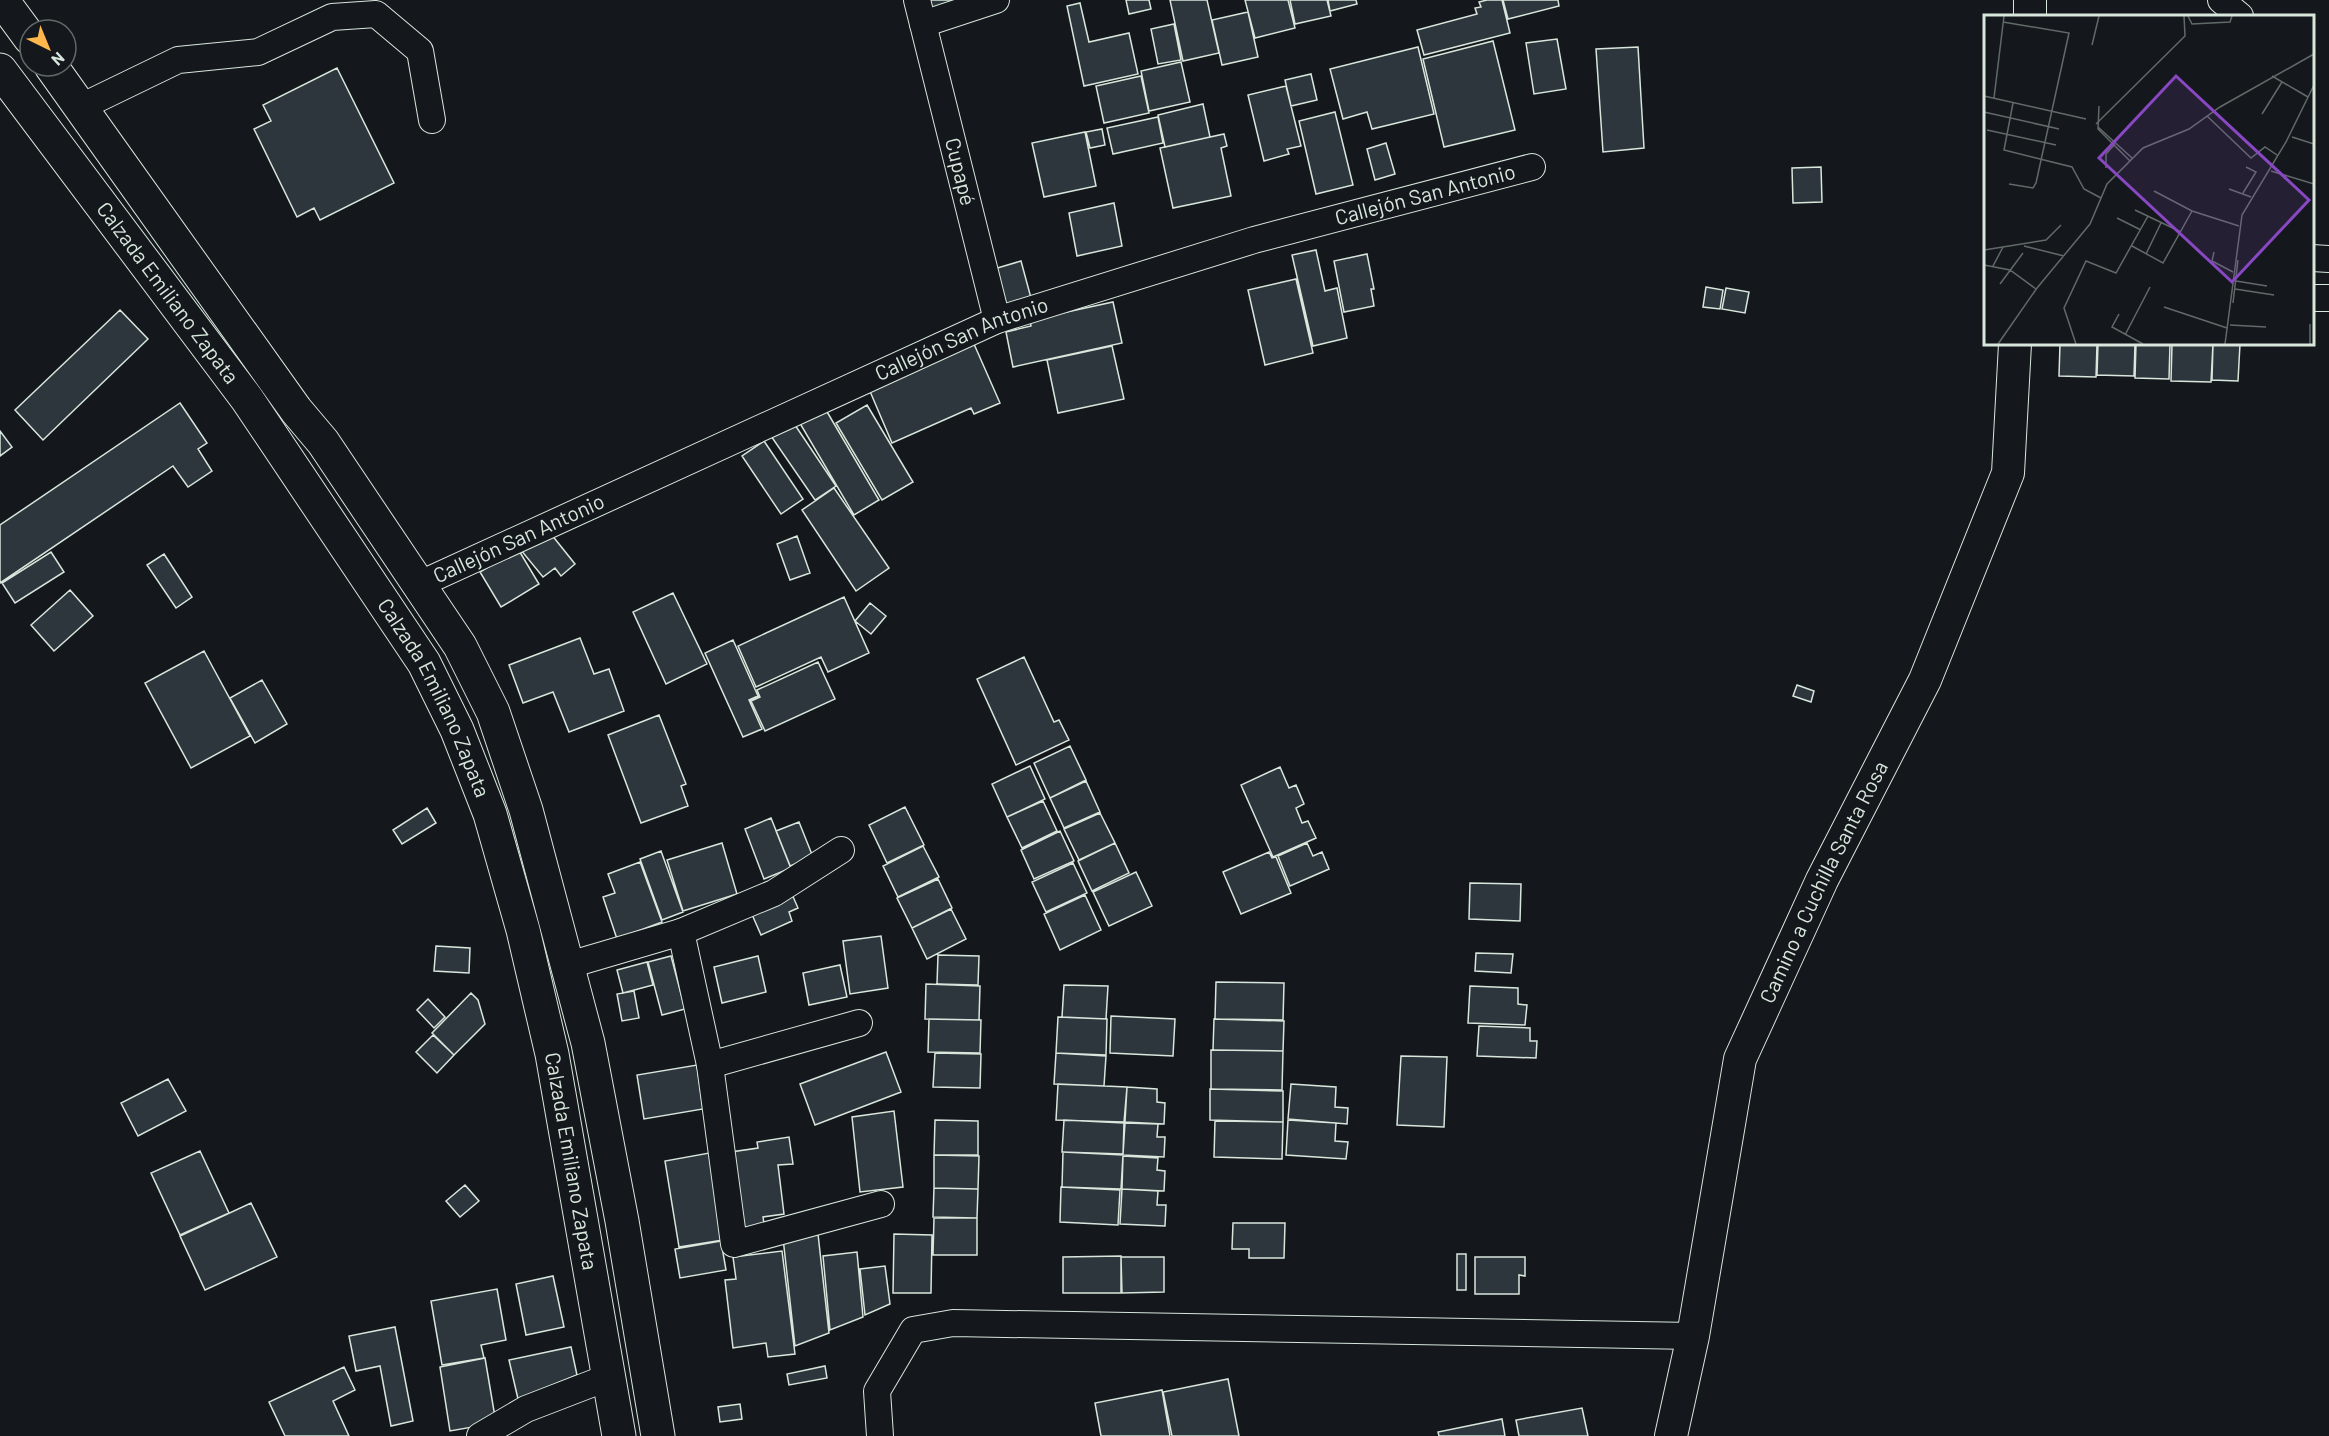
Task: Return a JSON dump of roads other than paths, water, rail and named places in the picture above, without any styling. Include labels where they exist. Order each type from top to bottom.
[{"type":"main road","points":[[2,0],[18,22]]},
{"type":"main road","name":"Calzada Emiliano Zapata","points":[[0,70],[247,399],[424,663],[457,730],[489,814],[523,930],[552,1054],[619,1436]]},
{"type":"main road","name":"Calzada Emiliano Zapata","points":[[60,78],[282,391],[323,442],[460,646],[493,712],[526,810],[588,1043],[616,1187],[658,1436]]},
{"type":"street","points":[[920,12],[996,0]]},
{"type":"street","points":[[2221,0],[2239,15]]},
{"type":"street","name":"Cupapé","points":[[920,12],[997,320]]},
{"type":"street","points":[[81,107],[178,60],[258,52],[332,17],[376,14],[420,51],[432,120]]},
{"type":"street","name":"Callejón San Antonio","points":[[418,585],[997,320],[1254,240],[1532,167]]},
{"type":"street","points":[[2314,258],[2329,259]]},
{"type":"street","name":"Camino a Cuchilla Santa Rosa","points":[[1671,1436],[1693,1336],[1740,1059],[1822,880],[1925,680],[2008,473],[2015,345]]},
{"type":"street","points":[[569,965],[681,932],[774,893],[841,850]]},
{"type":"street","points":[[681,932],[710,1065],[734,1244],[880,1204]]},
{"type":"street","points":[[710,1065],[858,1023]]},
{"type":"street","points":[[880,1436],[877,1391],[913,1330],[953,1323],[1693,1336]]},
{"type":"street","points":[[480,1436],[526,1409],[609,1377]]}]
